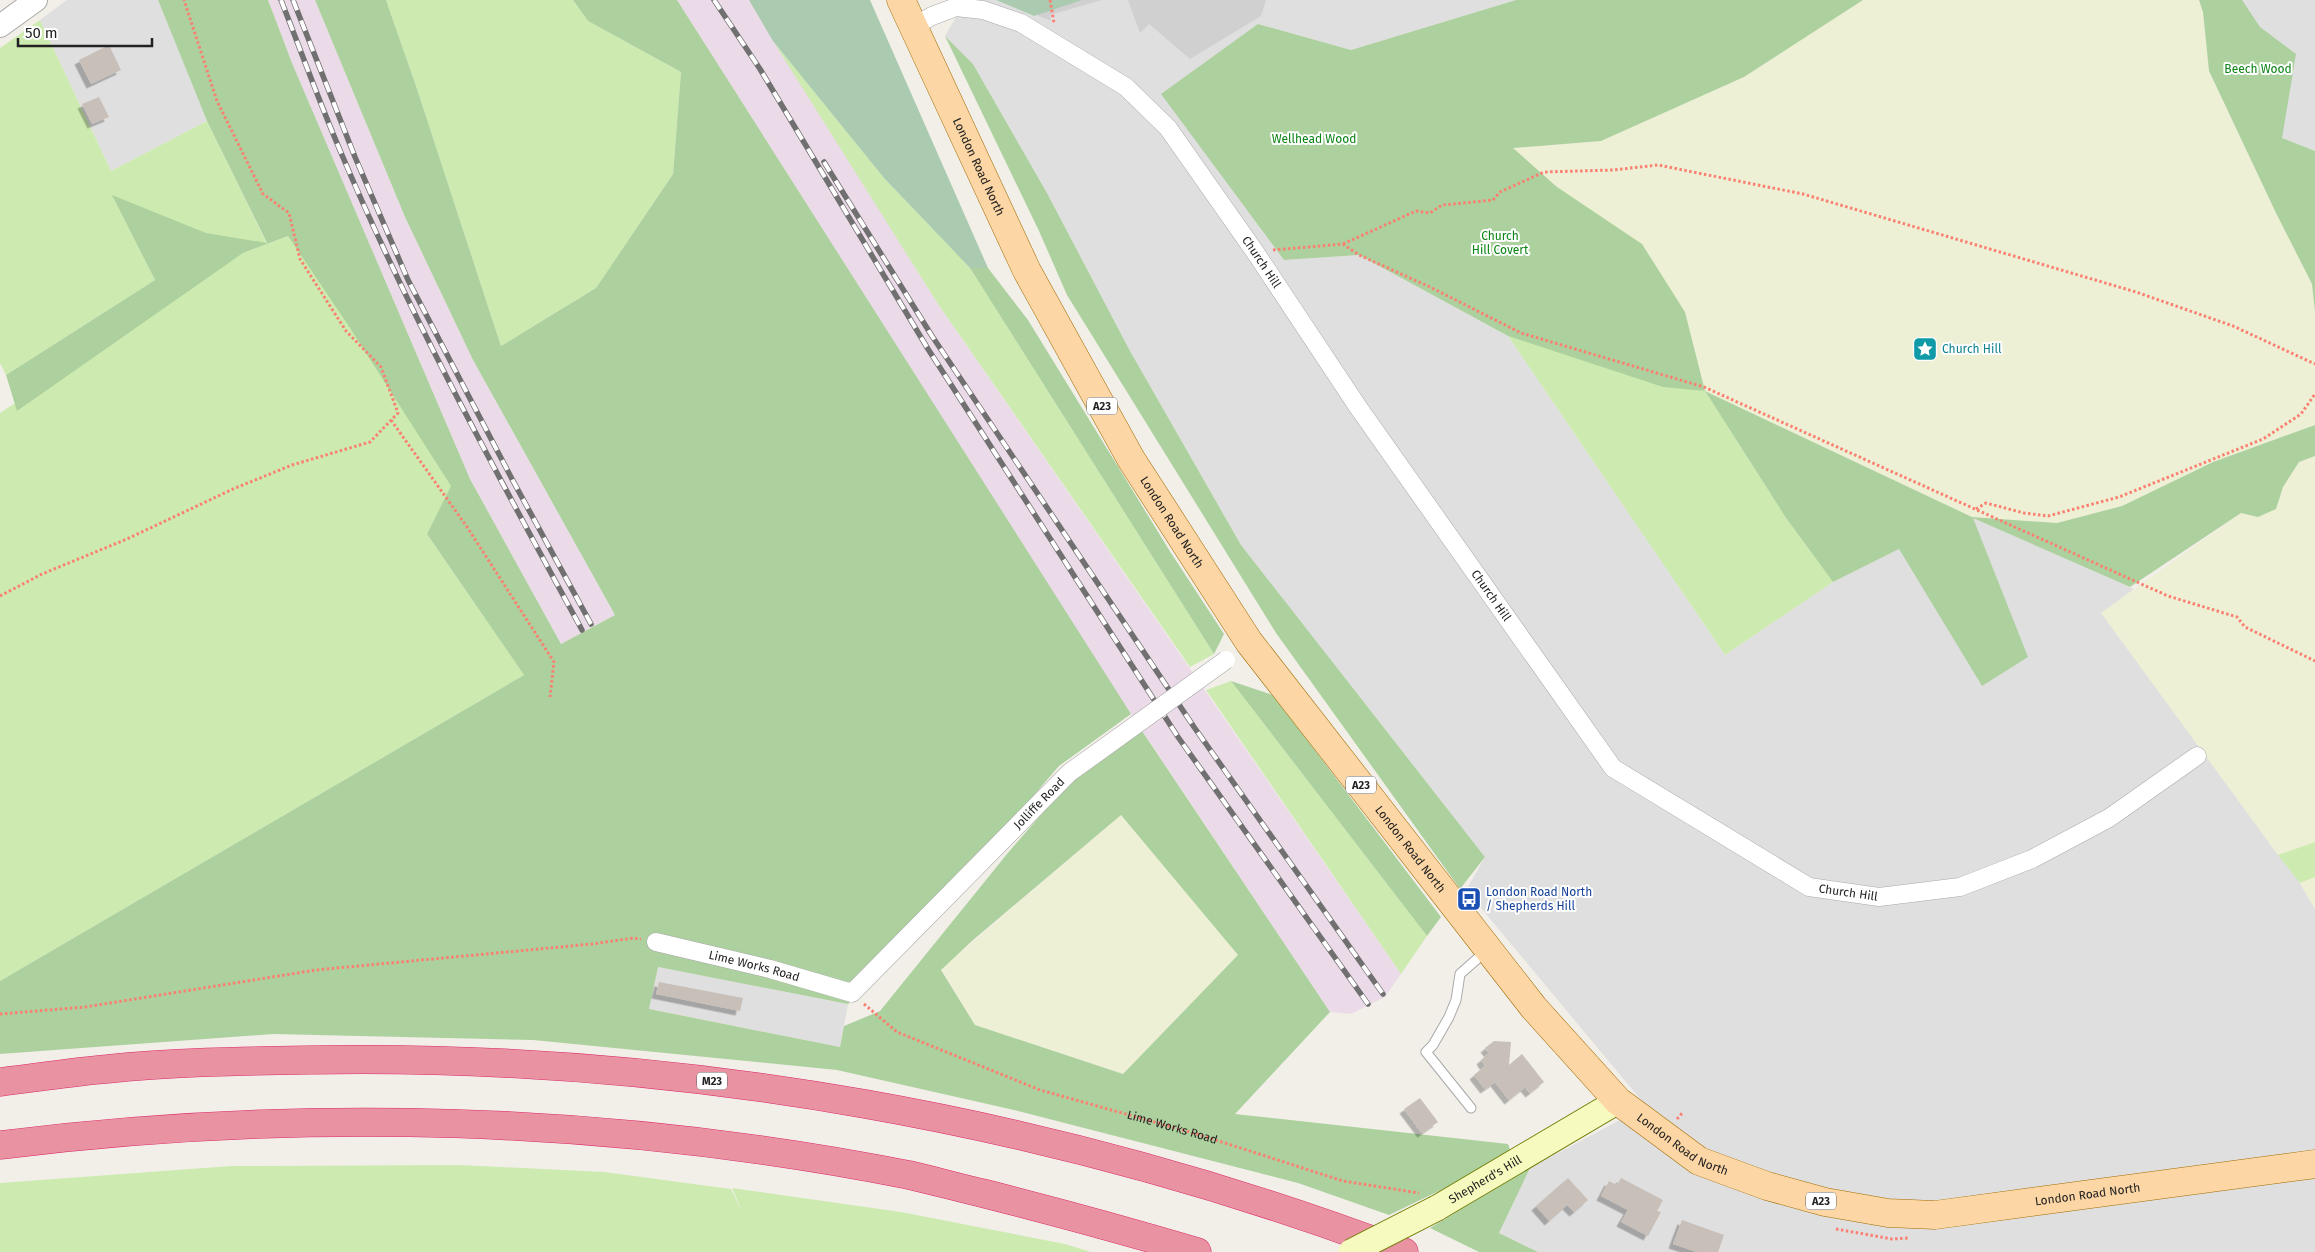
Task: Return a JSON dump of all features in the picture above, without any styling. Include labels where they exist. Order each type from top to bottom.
[{"type":"highway","name":"M23","points":[[0,1082],[107,1069],[184,1063],[332,1060],[449,1061],[553,1065],[703,1079],[787,1091],[919,1114],[1085,1152],[1235,1194],[1404,1252]]},
{"type":"highway","points":[[0,1145],[114,1133],[259,1123],[413,1123],[550,1128],[622,1133],[766,1150],[912,1176],[1074,1216],[1197,1252]]},
{"type":"main road","name":"London Road North","points":[[901,0],[1027,271],[1131,459],[1249,642],[1487,950],[1534,1008],[1618,1101],[1699,1161],[1767,1186],[1825,1202],[1888,1213],[1935,1215],[2315,1164]]},
{"type":"main road","name":"Shepherd's Hill","points":[[1351,1252],[1446,1203],[1618,1101]]},
{"type":"street","points":[[0,26],[36,0]]},
{"type":"street","name":"Church Hill","points":[[913,27],[932,16],[956,7],[983,10],[1021,23],[1118,82],[1168,128],[1255,252],[1375,431],[1614,768],[1809,887],[1880,897],[1960,888],[2032,859],[2109,818],[2197,756]]},
{"type":"street","name":"Jolliffe Road","points":[[852,993],[1068,773],[1249,642]]},
{"type":"street","name":"Lime Works Road","points":[[656,942],[770,969],[852,993]]},
{"type":"lane","points":[[1471,1108],[1426,1052],[1433,1045],[1449,1017],[1456,1000],[1460,974],[1487,950]]},
{"type":"path","points":[[0,596],[42,574],[127,539],[233,488],[292,465],[370,442],[398,413],[381,367],[346,330],[300,259],[289,213],[263,194],[217,101],[184,0]]},
{"type":"path","points":[[1255,252],[1343,244],[1416,211],[1430,213],[1442,205],[1493,200],[1500,192],[1544,172],[1613,170],[1658,165],[1803,194],[2136,292],[2233,326],[2315,364]]},
{"type":"path","points":[[1343,244],[1359,255],[1430,287],[1521,333],[1704,387],[2168,596],[2237,617],[2245,627],[2315,661]]},
{"type":"path","points":[[1976,509],[1986,503],[2024,513],[2048,516],[2077,510],[2119,497],[2263,438],[2301,414],[2315,394]]},
{"type":"path","points":[[391,420],[467,527],[554,662],[550,697]]},
{"type":"path","points":[[0,1014],[85,1007],[316,970],[592,944],[634,938]]},
{"type":"path","name":"Lime Works Road","points":[[852,993],[897,1032],[1040,1090],[1197,1134],[1343,1181],[1446,1203]]},
{"type":"shaded area","points":[[67,0],[158,0],[207,121],[111,171],[40,20]]},
{"type":"shaded area","points":[[268,0],[315,0],[405,217],[473,360],[615,615],[561,644],[470,479],[292,63]]},
{"type":"shaded area","points":[[677,0],[749,0],[938,304],[1401,974],[1385,997],[1351,1014],[1330,1012],[1105,675]]},
{"type":"shaded area","points":[[966,0],[996,0],[1034,16],[1082,0],[1516,0],[1351,50],[1258,24],[1284,260],[1359,255],[1508,336],[1725,655],[1833,582],[1899,549],[1982,685],[2027,657],[1972,517],[2134,589],[2102,613],[2300,883],[2315,909],[2315,1252],[1538,1252],[1499,1233],[1530,1168],[1646,1106],[1466,890],[1485,857],[1241,545],[1130,351],[1047,193],[973,64],[945,36]]},
{"type":"shaded area","points":[[1000,0],[1102,0],[1050,15],[1051,21]]},
{"type":"shaded area","points":[[1128,0],[1266,0],[1261,16],[1190,59],[1149,24],[1140,33]]},
{"type":"shaded area","points":[[2199,0],[2315,0],[2315,151],[2282,138],[2203,12]]},
{"type":"shaded area","points":[[657,967],[848,1004],[840,1047],[649,1009]]},
{"type":"green space","points":[[158,0],[268,0],[292,63],[470,479],[561,644],[615,615],[473,360],[405,217],[315,0],[386,0],[501,346],[596,288],[673,174],[681,72],[588,21],[573,0],[677,0],[1131,714],[1059,766],[868,988],[848,1004],[658,967],[649,1009],[840,1047],[844,1026],[880,1011],[1007,854],[1072,779],[1142,731],[1330,1012],[1235,1114],[1508,1144],[1512,1156],[1389,1215],[1298,1183],[1014,1110],[837,1070],[533,1040],[273,1034],[0,1054],[0,981],[524,675],[427,534],[451,486],[350,328],[288,236],[243,253],[17,411],[6,375],[155,280],[112,195],[206,233],[267,243],[207,121]],"holes":[[[1121,815],[1238,955],[1123,1074],[975,1025],[941,970],[973,940]]]},
{"type":"green space","points":[[386,0],[573,0],[588,21],[681,72],[673,174],[596,288],[501,346],[417,89]]},
{"type":"green space","points":[[749,0],[870,0],[988,268],[970,268],[884,178],[773,41]]},
{"type":"green space","points":[[996,0],[1082,0],[1034,16]]},
{"type":"green space","name":"Wellhead Wood","points":[[1516,0],[1863,0],[1744,77],[1601,141],[1513,148],[1557,187],[1642,244],[1685,312],[1705,391],[1663,387],[1508,336],[1359,255],[1284,260],[1161,94],[1258,24],[1351,50]]},
{"type":"green space","points":[[1863,0],[2199,0],[2203,12],[2209,72],[2312,284],[2315,312],[2315,425],[2213,462],[2122,506],[2057,523],[1972,517],[1705,391],[1685,312],[1557,187],[1513,148],[1601,141],[1744,77]]},
{"type":"green space","name":"Beech Wood","points":[[2199,0],[2242,0],[2260,27],[2296,54],[2282,138],[2315,151],[2315,312],[2312,284],[2276,213],[2209,71],[2203,12]]},
{"type":"green space","points":[[40,20],[111,171],[207,121],[267,244],[288,236],[359,321],[452,486],[427,534],[524,675],[0,981],[0,413],[243,253],[266,244],[206,234],[113,196],[155,280],[6,375],[0,363],[0,48]]},
{"type":"green space","points":[[945,36],[973,64],[1047,193],[1130,351],[1241,545],[1485,857],[1460,889],[1276,633],[1067,295],[1039,231]]},
{"type":"green space","points":[[773,41],[884,178],[970,268],[1214,654],[1190,667],[938,304]]},
{"type":"green space","points":[[970,268],[988,268],[1028,320],[1171,553],[1224,634],[1214,654]]},
{"type":"green space","points":[[1508,336],[1705,391],[1786,518],[1833,582],[1725,655]]},
{"type":"green space","points":[[1705,391],[1972,517],[2057,523],[2122,506],[2213,462],[2315,425],[2315,456],[2299,462],[2283,487],[2276,509],[2258,517],[2241,513],[2130,587],[1973,518],[2028,657],[1982,686],[1899,549],[1833,582],[1786,518]]},
{"type":"green space","points":[[2315,456],[2315,842],[2278,855],[2101,613],[2241,513],[2258,517],[2276,509],[2283,487],[2299,462]]},
{"type":"green space","points":[[1231,681],[1427,936],[1401,974],[1206,690]]},
{"type":"green space","points":[[1231,681],[1273,695],[1441,917],[1427,936]]},
{"type":"green space","points":[[1121,815],[1238,955],[1123,1074],[975,1025],[941,969]]},
{"type":"green space","points":[[2315,842],[2315,877],[2300,883],[2278,855]]},
{"type":"green space","points":[[2315,876],[2315,909],[2300,883]]},
{"type":"green space","points":[[460,1165],[604,1172],[731,1189],[743,1214],[732,1188],[901,1212],[1065,1244],[1091,1252],[0,1252],[0,1183],[231,1166]]},
{"type":"green space","points":[[1530,1168],[1499,1233],[1538,1252],[1479,1252],[1430,1228]]},
{"type":"building","points":[[109,45],[121,70],[91,84],[79,60]]},
{"type":"building","points":[[99,97],[109,117],[92,124],[82,104]]},
{"type":"building","points":[[659,982],[743,998],[740,1011],[656,994]]},
{"type":"building","points":[[1494,1041],[1511,1042],[1509,1065],[1522,1054],[1544,1082],[1530,1093],[1525,1087],[1509,1100],[1495,1082],[1485,1089],[1474,1075],[1485,1066],[1481,1060],[1489,1053],[1485,1048]]},
{"type":"building","points":[[1420,1098],[1438,1122],[1422,1133],[1404,1109]]},
{"type":"building","points":[[1568,1178],[1588,1200],[1574,1212],[1567,1205],[1549,1221],[1536,1206]]},
{"type":"building","points":[[1621,1178],[1663,1200],[1657,1211],[1661,1212],[1648,1236],[1621,1222],[1628,1210],[1601,1196],[1609,1181],[1617,1185]]},
{"type":"building","points":[[1682,1220],[1724,1235],[1718,1252],[1697,1252],[1673,1244]]},
{"type":"railway","points":[[281,0],[334,136],[397,276],[456,395],[582,630]]},
{"type":"railway","points":[[293,0],[355,157],[408,280],[512,479],[591,624]]},
{"type":"railway","points":[[714,0],[760,69],[928,349],[1178,737],[1368,1004]]},
{"type":"railway","points":[[824,162],[932,336],[1194,727],[1383,994]]},
{"type":"place","name":"Church Hill","points":[[1925,349]]},
{"type":"place","name":"London Road North / Shepherds Hill","points":[[1469,899]]},
{"type":"park label","name":"Church Hill Covert","points":[[1500,243]]}]
